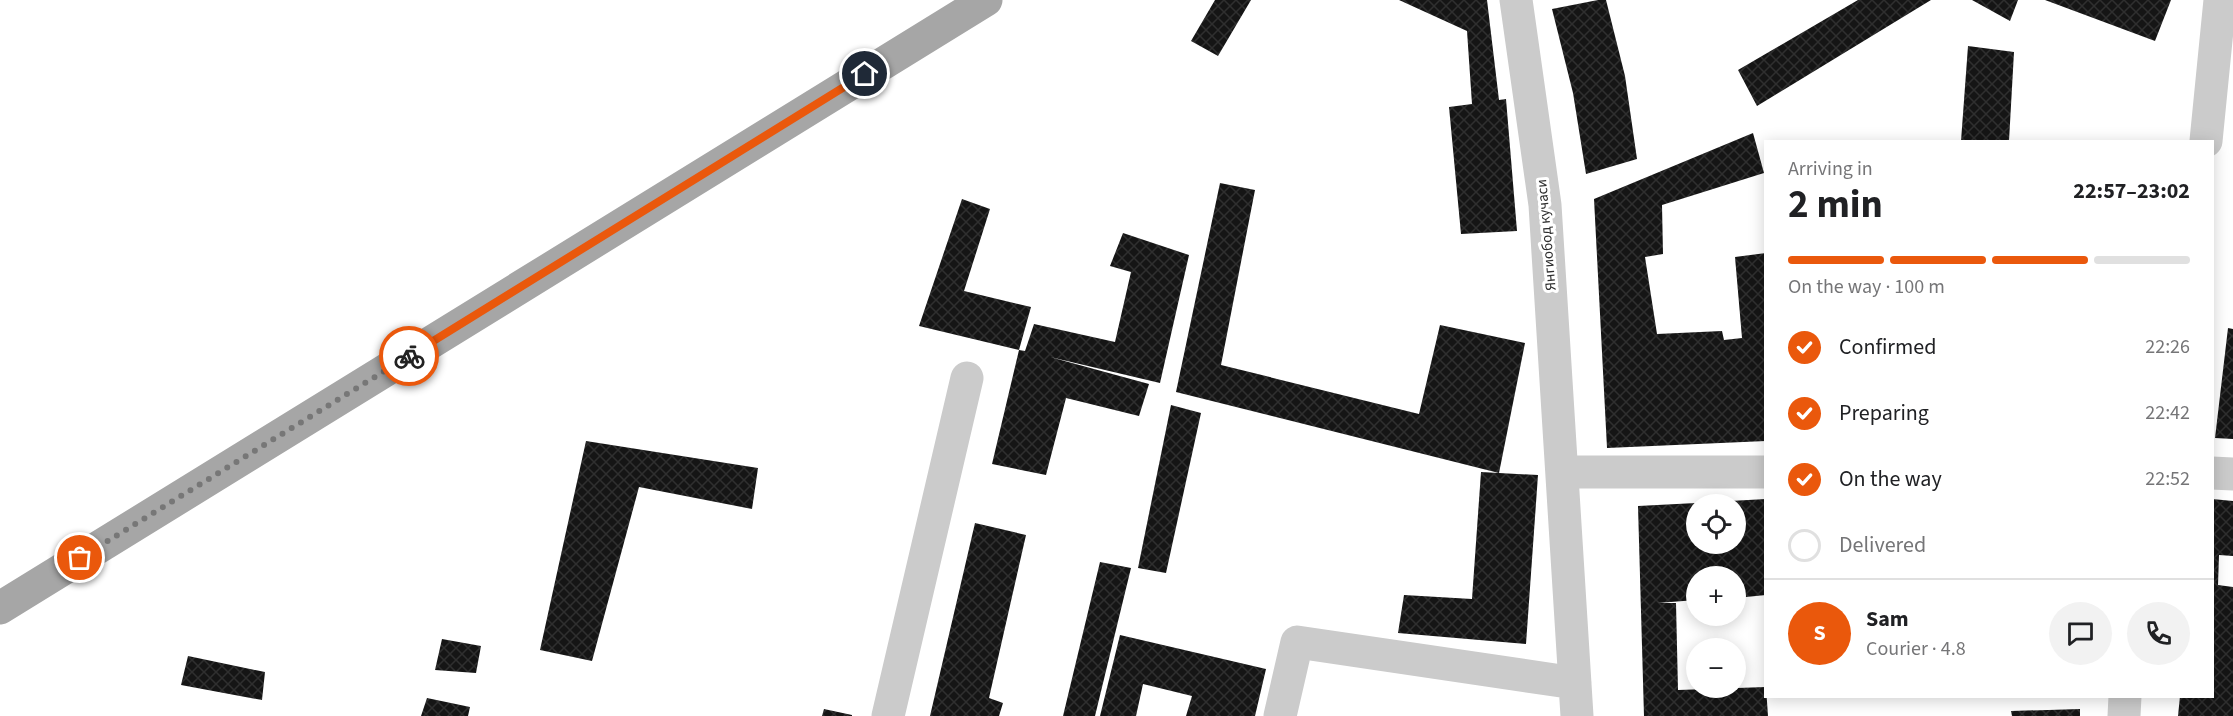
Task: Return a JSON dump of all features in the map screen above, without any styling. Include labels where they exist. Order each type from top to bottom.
[{"type":"main road","points":[[0,608],[986,0]]},
{"type":"street","name":"Янгиобод кучаси","points":[[1516,0],[1545,205],[1577,716]]},
{"type":"street","points":[[2206,140],[2220,0]]},
{"type":"street","points":[[888,716],[968,378]]},
{"type":"street","points":[[1562,472],[1764,472]]},
{"type":"street","points":[[2214,473],[2233,474]]},
{"type":"street","points":[[1280,716],[1297,642],[1575,683]]},
{"type":"street","points":[[2124,716],[2125,698]]},
{"type":"building","points":[[1215,0],[1251,0],[1218,56],[1191,41]]},
{"type":"building","points":[[1399,0],[1487,0],[1499,100],[1506,99],[1517,231],[1461,234],[1449,107],[1472,104],[1467,31]]},
{"type":"building","points":[[1606,0],[1625,76],[1637,159],[1586,174],[1573,93],[1552,9]]},
{"type":"building","points":[[1858,0],[1931,0],[1757,106],[1738,70]]},
{"type":"building","points":[[1972,0],[2018,0],[2010,21]]},
{"type":"building","points":[[2045,0],[2171,0],[2155,41]]},
{"type":"building","points":[[1968,46],[2014,52],[2009,140],[1961,140]]},
{"type":"building","points":[[1753,133],[1764,173],[1662,205],[1663,254],[1645,257],[1657,334],[1722,331],[1724,340],[1742,338],[1735,257],[1764,253],[1764,441],[1607,448],[1594,199]]},
{"type":"building","points":[[1220,183],[1255,190],[1221,365],[1419,414],[1440,325],[1525,343],[1499,473],[1176,392]]},
{"type":"building","points":[[962,199],[990,209],[964,291],[1031,307],[1019,350],[919,326]]},
{"type":"building","points":[[1123,233],[1189,255],[1160,383],[1050,357],[1149,384],[1139,416],[1066,398],[1046,475],[992,464],[1019,350],[1025,351],[1034,324],[1115,342],[1131,272],[1110,266]]},
{"type":"building","points":[[2228,328],[2233,329],[2233,439],[2215,438]]},
{"type":"building","points":[[1171,405],[1201,413],[1166,573],[1138,568]]},
{"type":"building","points":[[586,441],[758,468],[752,509],[639,487],[592,661],[540,650]]},
{"type":"building","points":[[1481,472],[1538,475],[1526,644],[1398,633],[1404,595],[1472,599]]},
{"type":"building","points":[[1764,499],[1764,595],[1746,597],[1746,566],[1686,566],[1686,601],[1658,603],[1676,603],[1678,690],[1686,690],[1686,698],[1746,698],[1746,688],[1764,687],[1768,716],[1644,716],[1638,506],[1686,504],[1686,554],[1746,554],[1746,500]]},
{"type":"building","points":[[2214,499],[2233,501],[2233,556],[2219,555],[2218,585],[2233,587],[2233,716],[2178,716],[2180,698],[2214,698]]},
{"type":"building","points":[[975,523],[1026,535],[989,698],[1003,703],[999,716],[930,716]]},
{"type":"building","points":[[1100,562],[1131,568],[1095,716],[1063,716]]},
{"type":"building","points":[[1120,635],[1266,669],[1255,716],[1186,716],[1192,696],[1143,684],[1136,716],[1100,716]]},
{"type":"building","points":[[442,639],[481,646],[476,673],[435,670]]},
{"type":"building","points":[[188,656],[265,672],[262,700],[181,685]]},
{"type":"building","points":[[427,698],[470,707],[468,716],[421,716]]},
{"type":"building","points":[[824,709],[852,715],[852,716],[822,716]]},
{"type":"building","points":[[2080,709],[2080,716],[2012,716],[2011,711]]},
{"type":"way so far","points":[[80,558],[409,356]]},
{"type":"route","points":[[409,356],[865,74]]}]
